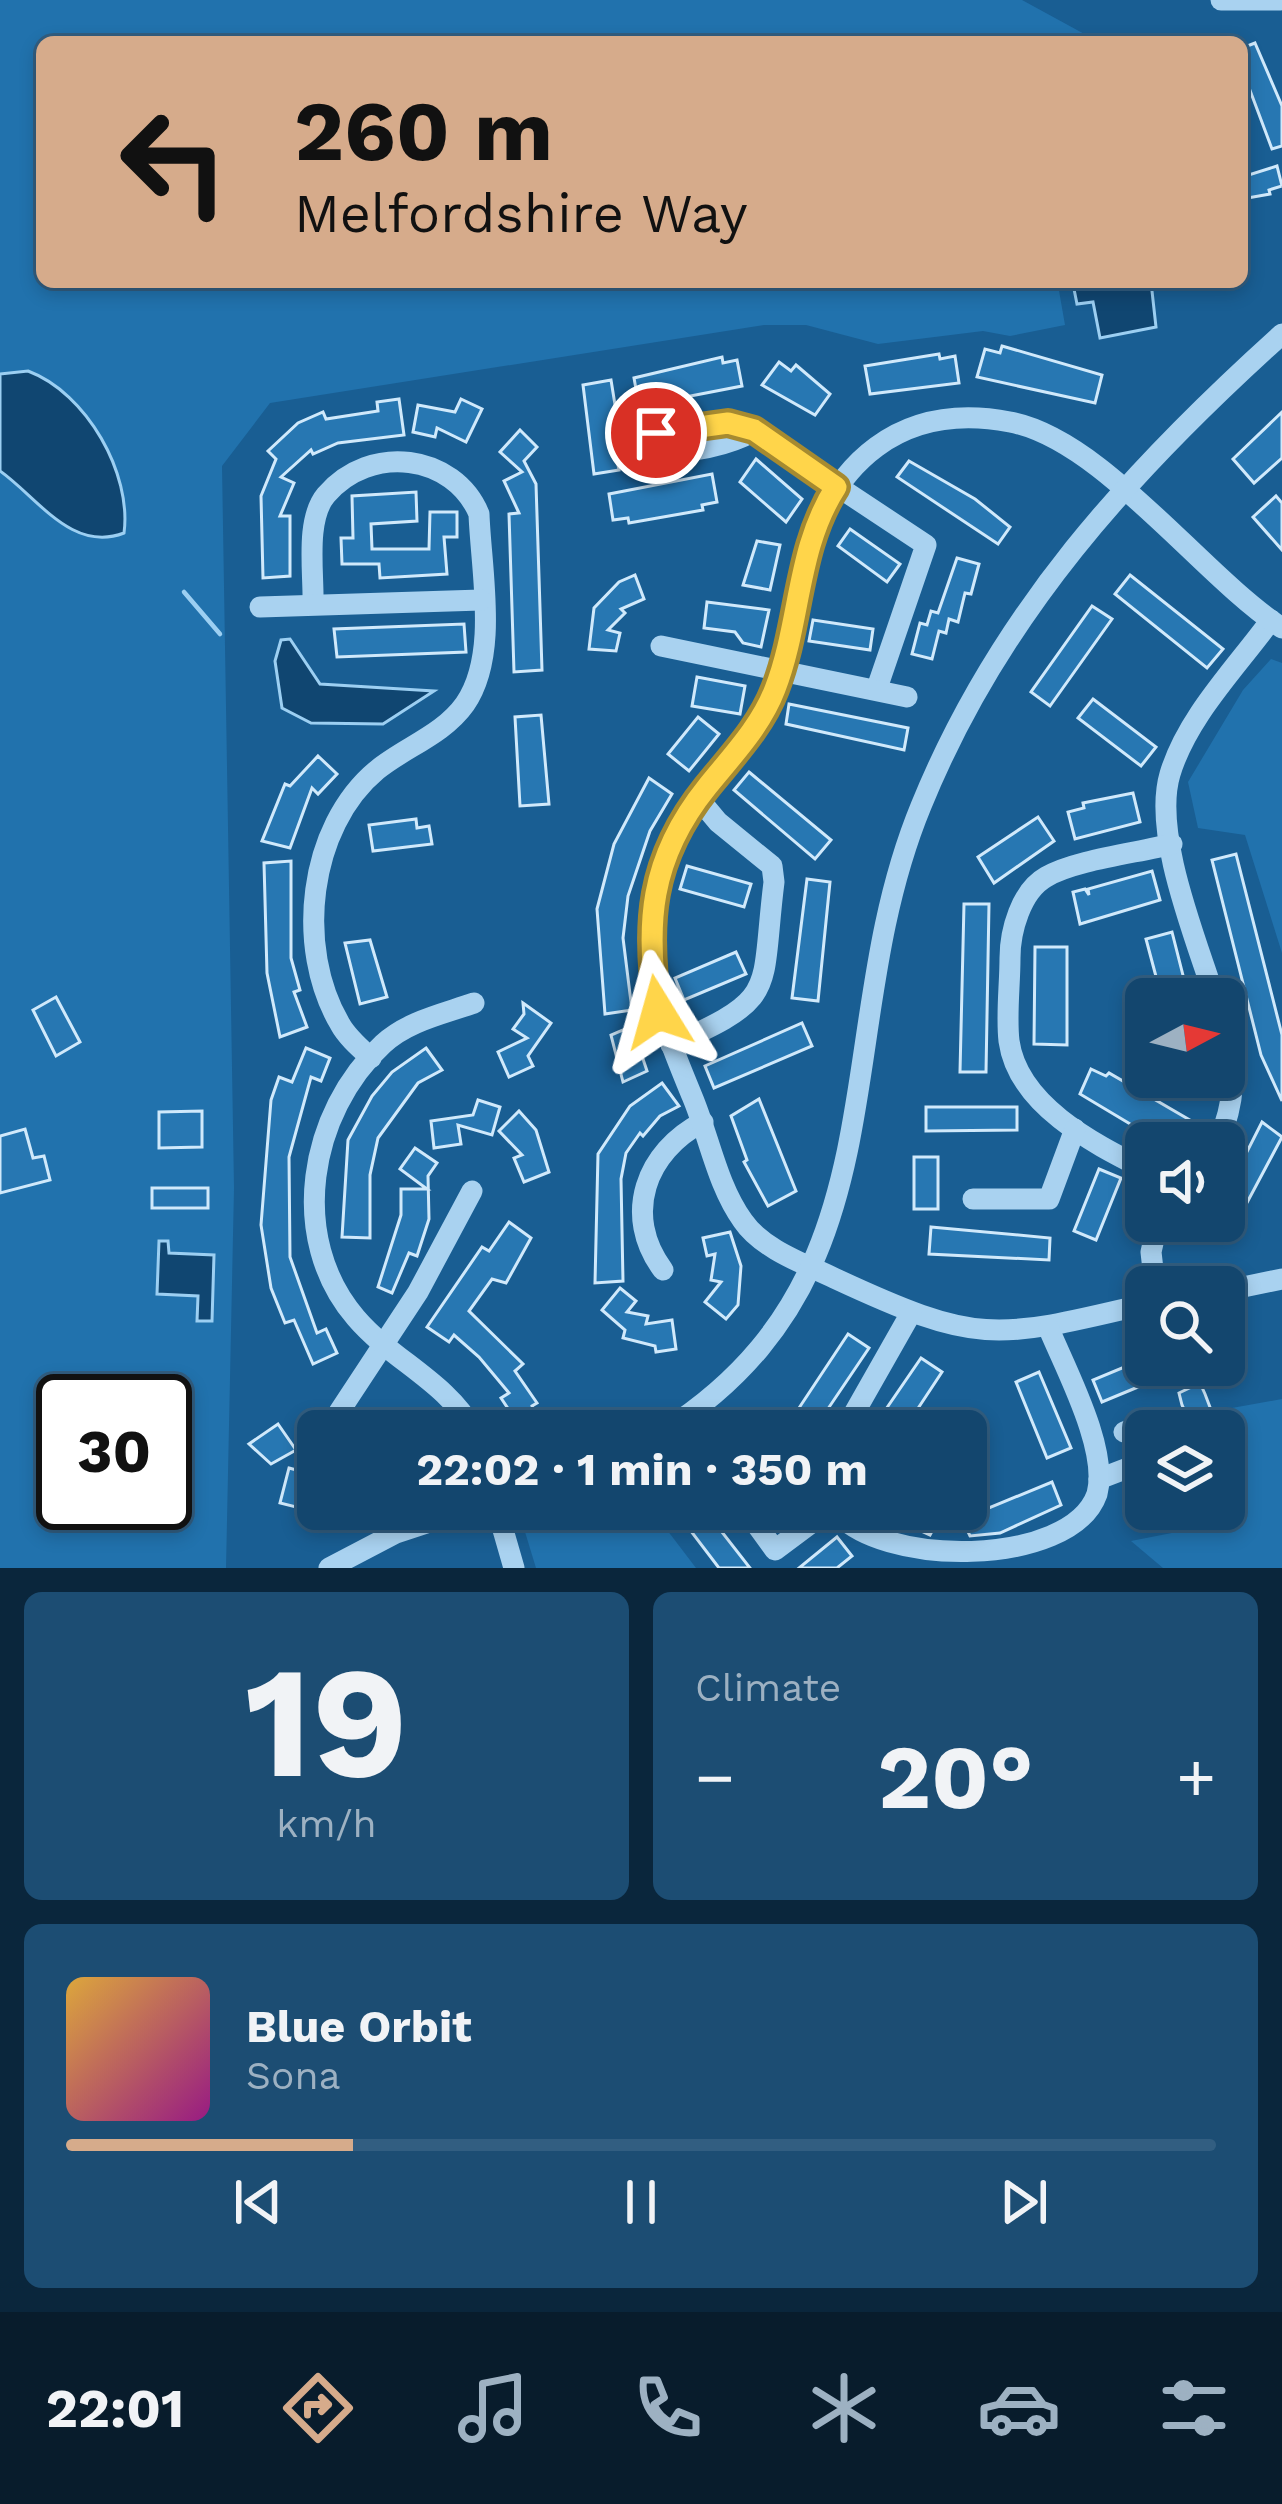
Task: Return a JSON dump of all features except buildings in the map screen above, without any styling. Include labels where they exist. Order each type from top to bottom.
[{"type":"street","points":[[1221,0],[1280,0]]},
{"type":"street","points":[[691,1410],[728,1382],[777,1324],[812,1267],[844,1176],[869,1003],[920,808],[1004,640],[1051,572],[1121,489],[1282,334]]},
{"type":"street","points":[[1125,1309],[1049,1329],[976,1332],[910,1313],[812,1267],[745,1225],[727,1193],[658,1012],[648,945],[650,911],[664,857],[698,798],[756,725],[781,670],[803,565],[820,512],[877,442],[917,424],[963,419],[1012,422],[1063,444],[1276,624],[1189,730],[1170,774],[1172,844],[1209,978]]},
{"type":"street","points":[[754,430],[926,545],[877,688]]},
{"type":"street","points":[[313,604],[315,519],[325,496],[356,472],[407,462],[444,469],[470,491],[479,514],[482,667],[465,703],[443,727],[377,770],[355,792],[327,836],[318,865],[316,934],[323,988],[341,1028],[370,1058]]},
{"type":"street","points":[[260,608],[482,600]]},
{"type":"street","points":[[661,646],[907,697]]},
{"type":"street","points":[[671,1045],[742,1012],[760,992],[771,904],[772,866],[718,823],[698,798]]},
{"type":"street","points":[[1125,1158],[1075,1130],[1048,1108],[1020,1071],[1009,1044],[1010,943],[1022,905],[1048,875],[1172,844]]},
{"type":"street","points":[[458,1410],[438,1384],[352,1315],[331,1276],[318,1236],[314,1195],[326,1125],[370,1058],[410,1025],[474,1003]]},
{"type":"street","points":[[663,1270],[647,1249],[644,1203],[650,1168],[677,1135],[703,1122]]},
{"type":"street","points":[[973,1199],[1049,1199],[1075,1130]]},
{"type":"street","points":[[339,1410],[380,1342],[418,1292],[472,1191]]},
{"type":"street","points":[[1245,1288],[1282,1280]]},
{"type":"street","points":[[856,1410],[910,1313]]},
{"type":"street","points":[[852,1530],[859,1538],[945,1566],[1030,1560],[1058,1547],[1084,1524],[1100,1479],[1091,1434],[1049,1329]]},
{"type":"street","points":[[1100,1479],[1125,1469]]},
{"type":"street","points":[[329,1568],[405,1530]]},
{"type":"street","points":[[503,1530],[514,1568]]},
{"type":"street","points":[[760,1530],[775,1550],[803,1530]]},
{"type":"shaded area","points":[[0,0],[1022,0],[1088,36],[36,36],[36,288],[1059,288],[1065,325],[1010,336],[983,331],[878,344],[806,325],[764,325],[270,403],[222,466],[234,1188],[226,1568],[0,1568]]},
{"type":"shaded area","points":[[1152,288],[1156,327],[1100,338],[1093,302],[1077,304],[1074,289]]},
{"type":"shaded area","points":[[28,371],[69,397],[101,438],[121,486],[124,533],[88,536],[72,529],[0,471],[0,374]]},
{"type":"shaded area","points":[[290,639],[320,684],[434,691],[383,724],[311,723],[282,708],[275,661],[281,640]]},
{"type":"shaded area","points":[[1271,659],[1282,663],[1282,953],[1245,835],[1198,828],[1188,782],[1243,690]]},
{"type":"shaded area","points":[[159,1241],[168,1241],[169,1253],[214,1255],[212,1321],[197,1321],[198,1296],[157,1294]]},
{"type":"shaded area","points":[[1282,1399],[1282,1568],[1163,1568],[1131,1541],[1187,1530],[1245,1530],[1245,1410],[1232,1408]]},
{"type":"shaded area","points":[[524,1530],[667,1530],[696,1568],[536,1568]]},
{"type":"waterway","points":[[184,592],[220,634]]},
{"type":"route","points":[[656,433],[728,423],[754,430],[836,487],[820,512],[803,565],[774,692],[756,725],[698,798],[664,857],[650,911],[648,945],[658,1012]]}]
